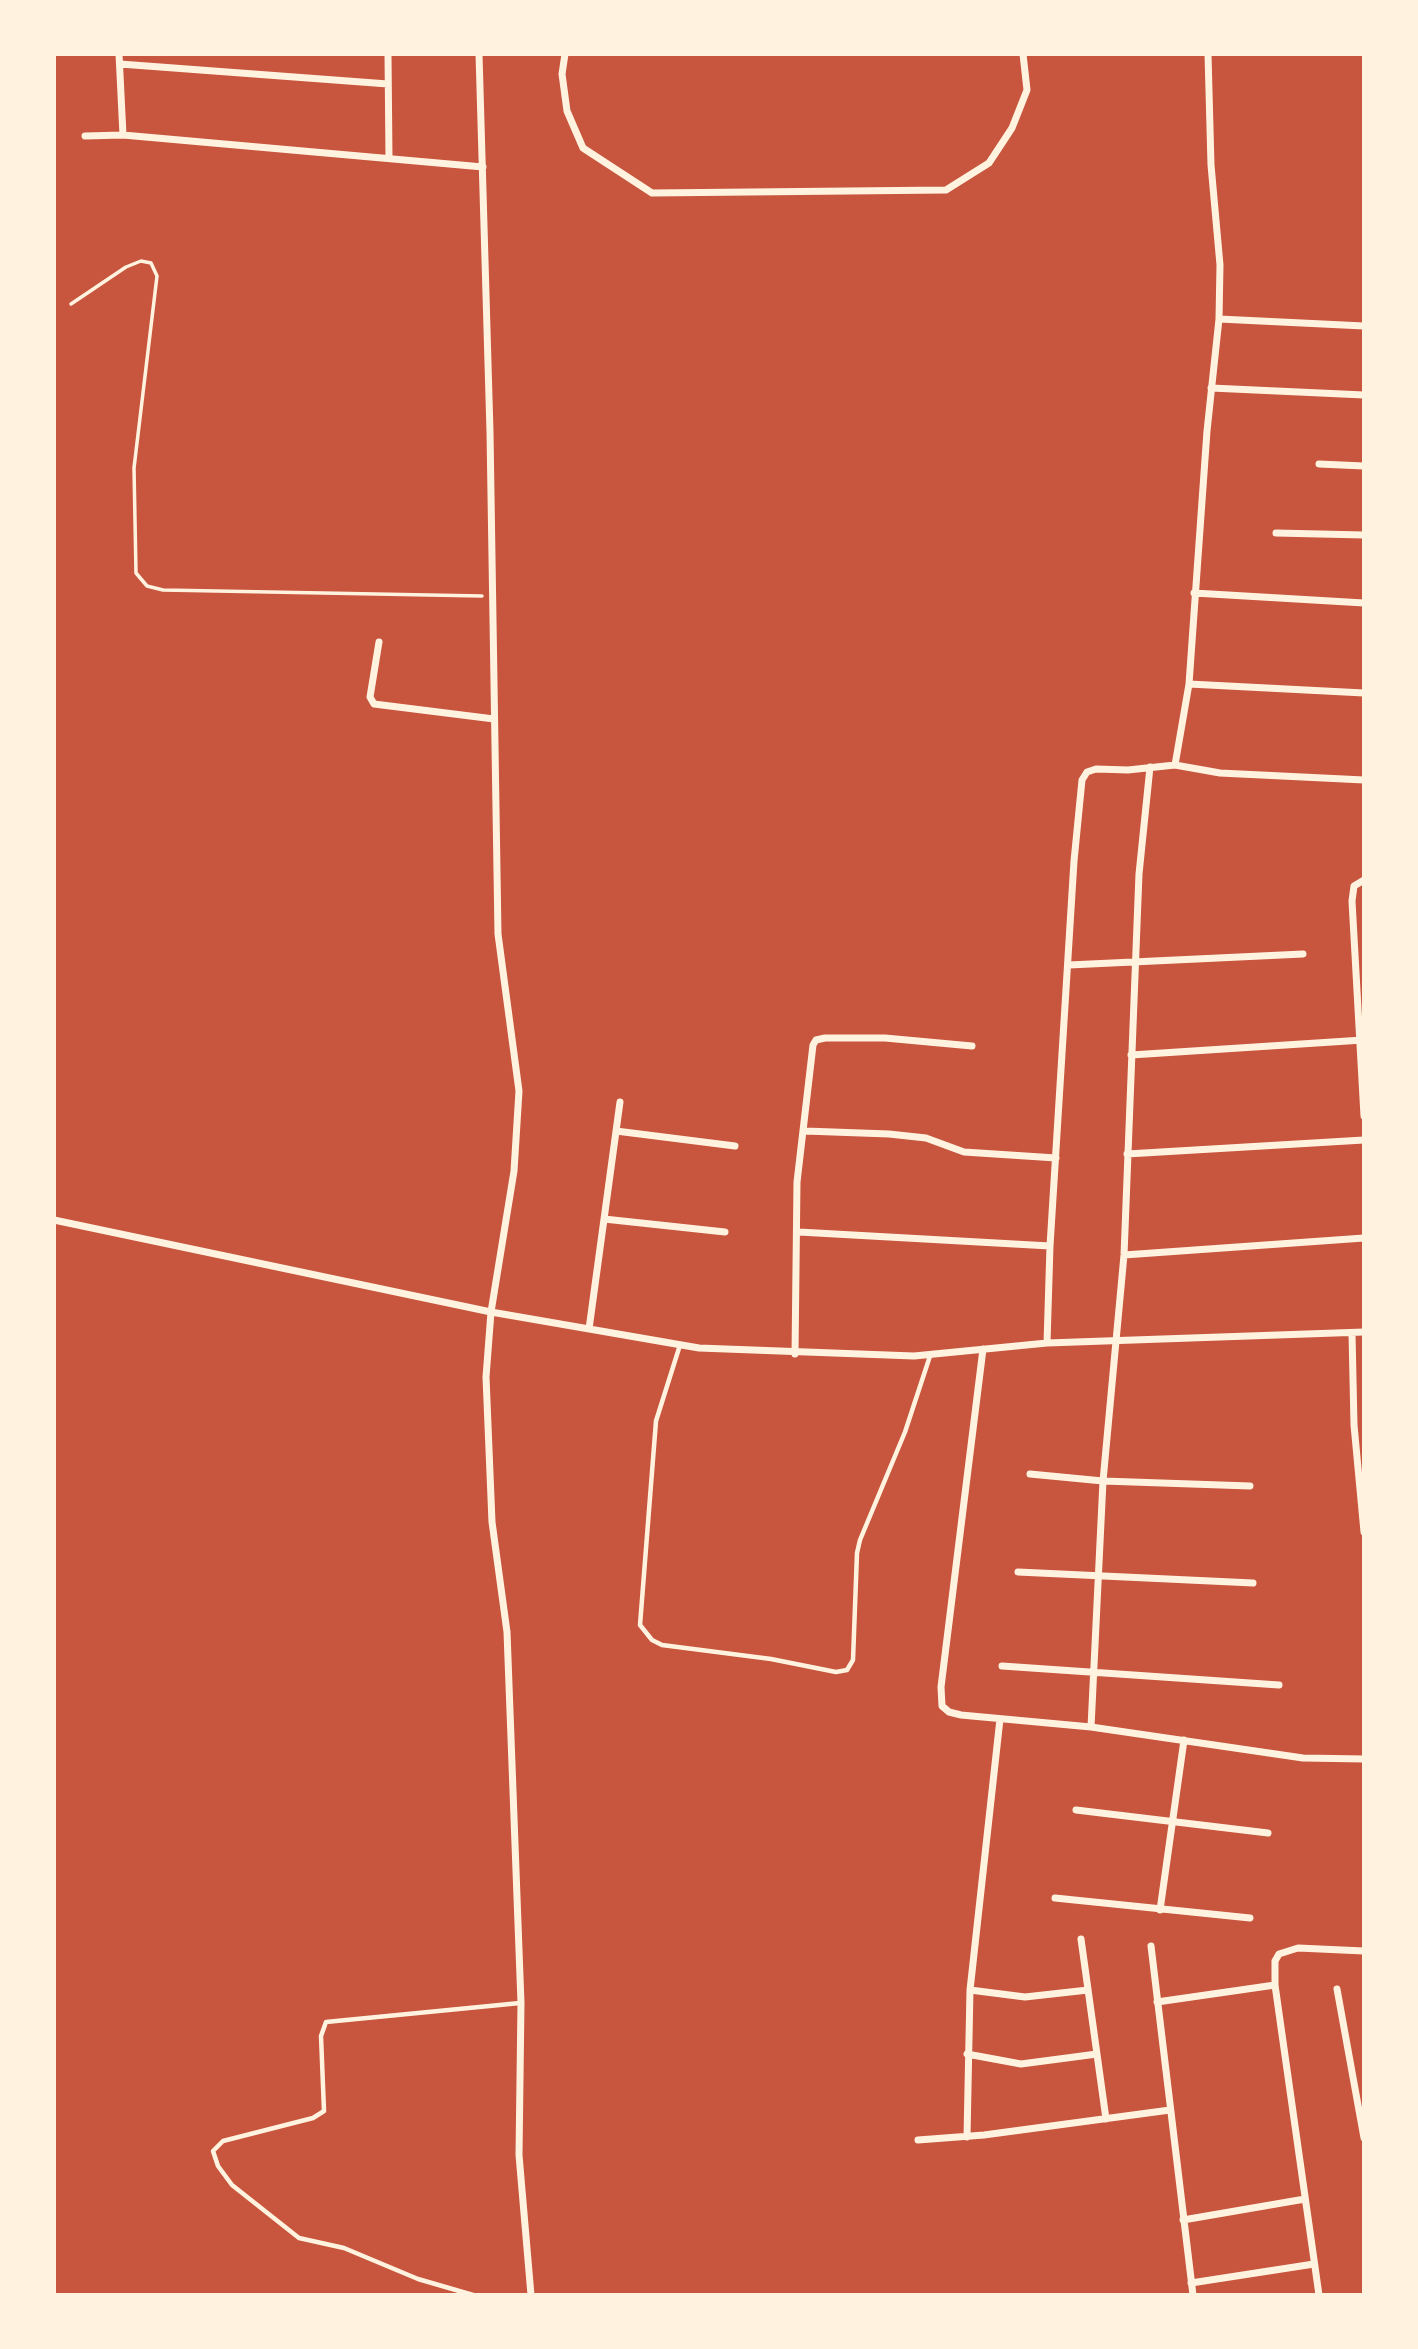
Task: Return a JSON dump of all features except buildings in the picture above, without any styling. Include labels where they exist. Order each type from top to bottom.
[{"type":"street","points":[[119,54],[123,135]]},
{"type":"street","points":[[388,54],[389,158]]},
{"type":"street","points":[[479,54],[490,432],[498,934],[519,1091],[514,1171],[491,1312],[486,1377],[488,1466],[507,1632],[521,2003],[519,2155],[531,2295]]},
{"type":"street","points":[[565,54],[562,74],[567,111],[583,148],[652,193],[946,190],[989,163],[1012,128],[1027,90],[1023,54]]},
{"type":"street","points":[[1175,765],[1189,684],[1194,593],[1219,319],[1220,265],[1211,165],[1208,54]]},
{"type":"street","points":[[120,64],[388,84]]},
{"type":"street","points":[[85,135],[123,135],[482,167]]},
{"type":"street","points":[[1219,319],[1364,326]]},
{"type":"street","points":[[1211,388],[1364,395]]},
{"type":"street","points":[[1319,464],[1364,466]]},
{"type":"street","points":[[1276,533],[1364,535]]},
{"type":"street","points":[[1194,593],[1364,603]]},
{"type":"street","points":[[379,642],[370,697],[374,704],[494,719]]},
{"type":"street","points":[[1189,684],[1364,693]]},
{"type":"street","points":[[1047,1343],[1050,1246],[1082,780],[1087,772],[1096,769],[1128,770],[1175,765],[1220,773],[1364,780]]},
{"type":"street","points":[[1091,1727],[1096,1673],[1103,1481],[1124,1255],[1135,962],[1150,767]]},
{"type":"street","points":[[1364,880],[1354,886],[1352,901],[1360,961],[1364,1116]]},
{"type":"street","points":[[1069,965],[1303,954]]},
{"type":"street","points":[[795,1353],[799,1232],[797,1182],[813,1045],[816,1040],[885,1038],[972,1045]]},
{"type":"street","points":[[1131,1055],[1362,1040]]},
{"type":"street","points":[[589,1329],[620,1102]]},
{"type":"street","points":[[805,1131],[926,1138],[964,1152],[1056,1158]]},
{"type":"street","points":[[616,1132],[734,1146]]},
{"type":"street","points":[[1127,1154],[1364,1140]]},
{"type":"street","points":[[604,1219],[725,1232]]},
{"type":"street","points":[[54,1220],[491,1312],[680,1345],[795,1353],[930,1355],[1047,1343],[1364,1332]]},
{"type":"street","points":[[799,1232],[1050,1246]]},
{"type":"street","points":[[1124,1255],[1364,1238]]},
{"type":"street","points":[[1352,1333],[1354,1425],[1364,1532]]},
{"type":"street","points":[[984,1349],[940,1698],[948,1712],[1091,1727],[1303,1758],[1364,1759]]},
{"type":"street","points":[[1030,1474],[1103,1481],[1250,1486]]},
{"type":"street","points":[[1017,1572],[1253,1583]]},
{"type":"street","points":[[1002,1666],[1279,1685]]},
{"type":"street","points":[[967,2137],[970,1990],[1000,1718]]},
{"type":"street","points":[[1160,1910],[1184,1740]]},
{"type":"street","points":[[1076,1810],[1171,1819],[1268,1833]]},
{"type":"street","points":[[1055,1898],[1251,1918]]},
{"type":"street","points":[[1081,1939],[1106,2119]]},
{"type":"street","points":[[1151,1946],[1193,2295]]},
{"type":"street","points":[[1319,2295],[1275,1985],[1275,1961],[1288,1950],[1364,1951]]},
{"type":"street","points":[[1157,2002],[1275,1985]]},
{"type":"street","points":[[1337,1989],[1354,2069],[1364,2138]]},
{"type":"street","points":[[970,1990],[1025,1997],[1088,1990]]},
{"type":"street","points":[[967,2054],[1021,2064],[1097,2054]]},
{"type":"street","points":[[1354,2069],[1364,2067]]},
{"type":"street","points":[[918,2140],[967,2137],[1170,2109]]},
{"type":"street","points":[[1184,2220],[1305,2199]]},
{"type":"street","points":[[1191,2283],[1314,2264]]},
{"type":"lane","points":[[680,1345],[656,1421],[640,1625],[652,1640],[662,1645],[772,1659],[836,1672],[847,1670],[853,1660],[857,1553],[860,1540],[905,1432],[930,1355]]},
{"type":"lane","points":[[473,2295],[418,2279],[344,2248],[299,2238],[232,2185],[218,2166],[213,2151],[223,2141],[313,2118],[324,2111],[321,2036],[326,2022],[521,2003]]},
{"type":"path","points":[[71,304],[126,267],[141,261],[151,263],[157,276],[134,468],[136,573],[147,586],[163,590],[491,596]]}]
